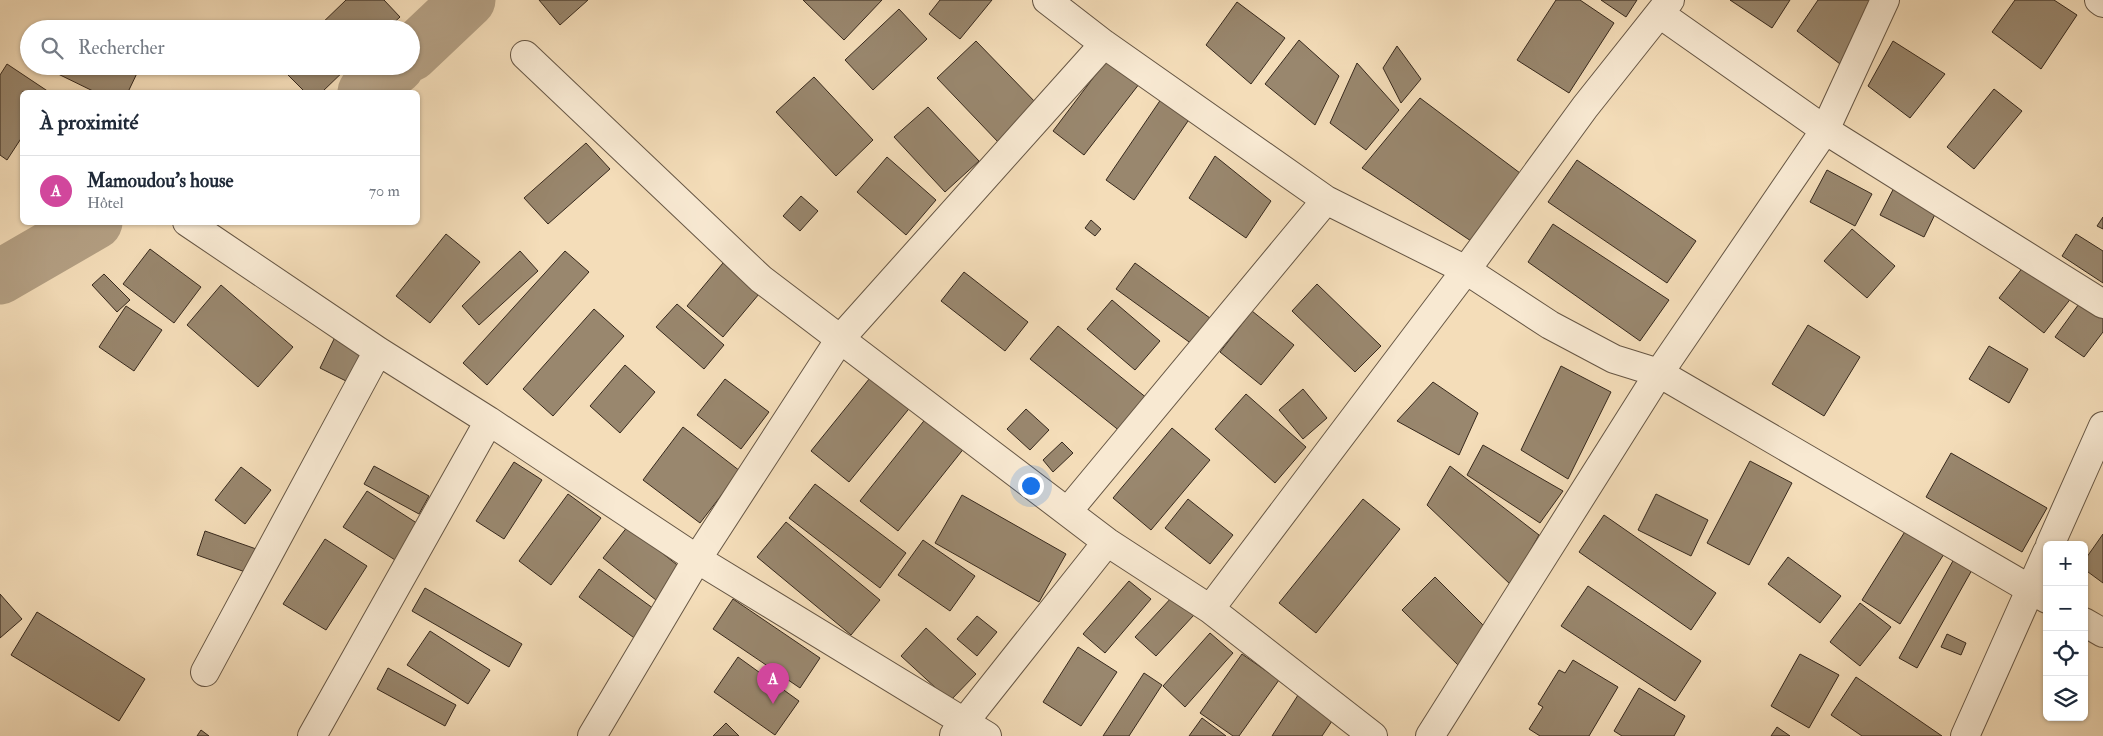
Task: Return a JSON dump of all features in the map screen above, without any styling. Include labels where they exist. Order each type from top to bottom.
[{"type":"street","points":[[1047,0],[1104,44],[1326,200],[1466,270],[1566,334],[1614,359],[1659,373],[2038,594]]},
{"type":"street","points":[[1430,736],[1659,373],[1825,130],[1885,0]]},
{"type":"street","points":[[2099,0],[2103,3]]},
{"type":"street","points":[[1210,609],[1466,270],[1585,107],[1665,7],[1825,130],[2103,304]]},
{"type":"street","points":[[592,736],[697,559],[840,339],[1104,44]]},
{"type":"street","points":[[525,55],[761,279],[1107,542],[1210,609],[1373,736]]},
{"type":"street","points":[[1068,511],[1326,200]]},
{"type":"street","points":[[191,225],[378,351],[489,421],[959,729],[987,736]]},
{"type":"street","points":[[205,672],[378,351]]},
{"type":"street","points":[[312,736],[489,421]]},
{"type":"street","points":[[2052,541],[2103,426]]},
{"type":"street","points":[[959,729],[1107,542]]},
{"type":"street","points":[[1965,736],[2038,594],[2043,571]]},
{"type":"street","points":[[2088,624],[2103,633]]},
{"type":"building","points":[[346,0],[384,0],[400,17],[397,20],[325,20]]},
{"type":"building","points":[[539,0],[588,0],[560,25]]},
{"type":"building","points":[[803,0],[882,0],[844,40]]},
{"type":"building","points":[[940,0],[992,0],[960,39],[929,14]]},
{"type":"building","points":[[1556,0],[1580,0],[1614,23],[1569,93],[1517,60]]},
{"type":"building","points":[[1601,0],[1637,0],[1626,17]]},
{"type":"building","points":[[1730,0],[1790,0],[1772,28]]},
{"type":"building","points":[[1818,0],[1879,0],[1840,64],[1797,31]]},
{"type":"building","points":[[2015,0],[2054,0],[2077,15],[2041,69],[1992,32]]},
{"type":"building","points":[[1237,2],[1285,38],[1251,84],[1206,45]]},
{"type":"building","points":[[899,9],[927,39],[873,90],[845,60]]},
{"type":"building","points":[[1299,40],[1339,76],[1315,125],[1265,84]]},
{"type":"building","points":[[976,41],[1038,105],[999,143],[937,78]]},
{"type":"building","points":[[1893,41],[1945,74],[1910,118],[1868,86]]},
{"type":"building","points":[[1118,45],[1150,70],[1084,155],[1053,131]]},
{"type":"building","points":[[1397,46],[1421,79],[1401,103],[1383,68]]},
{"type":"building","points":[[1357,63],[1399,110],[1366,150],[1330,123]]},
{"type":"building","points":[[7,64],[20,73],[20,75],[24,75],[46,90],[20,90],[20,140],[7,160],[0,155],[0,75]]},
{"type":"building","points":[[60,75],[136,75],[129,90],[91,90]]},
{"type":"building","points":[[288,75],[340,75],[324,90],[303,90]]},
{"type":"building","points":[[814,77],[873,140],[836,176],[776,112]]},
{"type":"building","points":[[1172,83],[1201,102],[1134,200],[1106,180]]},
{"type":"building","points":[[1994,89],[2022,111],[1974,169],[1947,147]]},
{"type":"building","points":[[1420,98],[1528,179],[1477,245],[1362,168]]},
{"type":"building","points":[[928,107],[979,161],[945,192],[894,137]]},
{"type":"building","points":[[586,143],[610,169],[548,224],[524,198]]},
{"type":"building","points":[[1215,156],[1271,201],[1246,238],[1189,198]]},
{"type":"building","points":[[887,157],[936,200],[906,235],[857,192]]},
{"type":"building","points":[[1577,160],[1696,241],[1667,283],[1548,202]]},
{"type":"building","points":[[1827,170],[1872,194],[1855,226],[1810,202]]},
{"type":"building","points":[[1897,182],[1940,204],[1924,237],[1880,215]]},
{"type":"building","points":[[801,196],[818,211],[800,231],[783,216]]},
{"type":"building","points":[[2103,217],[2103,229],[2097,226]]},
{"type":"building","points":[[1091,220],[1101,229],[1095,236],[1085,228]]},
{"type":"building","points":[[1553,224],[1669,300],[1640,341],[1528,262]]},
{"type":"building","points":[[1852,229],[1895,266],[1867,298],[1824,261]]},
{"type":"building","points":[[446,234],[480,262],[430,323],[396,296]]},
{"type":"building","points":[[2076,234],[2103,251],[2103,283],[2062,256]]},
{"type":"building","points":[[150,249],[201,287],[174,323],[123,284]]},
{"type":"building","points":[[520,251],[538,271],[479,325],[462,306]]},
{"type":"building","points":[[565,251],[589,272],[487,385],[463,363]]},
{"type":"building","points":[[2027,262],[2072,297],[2044,333],[1999,298]]},
{"type":"building","points":[[723,263],[759,294],[723,337],[687,306]]},
{"type":"building","points":[[1135,263],[1214,321],[1196,347],[1116,289]]},
{"type":"building","points":[[964,272],[1028,322],[1005,351],[941,301]]},
{"type":"building","points":[[104,274],[130,300],[117,312],[92,285]]},
{"type":"building","points":[[1317,284],[1381,346],[1355,372],[1292,311]]},
{"type":"building","points":[[221,285],[293,347],[258,387],[187,325]]},
{"type":"building","points":[[2084,297],[2103,311],[2103,332],[2084,357],[2055,337]]},
{"type":"building","points":[[1112,300],[1160,341],[1135,370],[1087,329]]},
{"type":"building","points":[[677,304],[724,345],[704,369],[656,327]]},
{"type":"building","points":[[126,306],[162,330],[134,371],[99,347]]},
{"type":"building","points":[[594,309],[624,336],[553,416],[523,389]]},
{"type":"building","points":[[1252,311],[1294,345],[1261,385],[1220,352]]},
{"type":"building","points":[[1808,325],[1860,357],[1824,416],[1772,384]]},
{"type":"building","points":[[1058,326],[1148,399],[1121,432],[1030,359]]},
{"type":"building","points":[[336,335],[374,353],[358,387],[320,368]]},
{"type":"building","points":[[1989,346],[2028,369],[2009,403],[1969,379]]},
{"type":"building","points":[[625,365],[655,392],[620,433],[590,406]]},
{"type":"building","points":[[1561,366],[1611,392],[1568,479],[1521,450]]},
{"type":"building","points":[[878,368],[917,399],[849,482],[811,451]]},
{"type":"building","points":[[725,379],[769,412],[741,449],[697,415]]},
{"type":"building","points":[[1433,382],[1478,413],[1459,455],[1397,421]]},
{"type":"building","points":[[1303,389],[1327,418],[1303,439],[1279,410]]},
{"type":"building","points":[[1246,394],[1306,447],[1275,483],[1215,429]]},
{"type":"building","points":[[1026,409],[1049,430],[1030,450],[1007,429]]},
{"type":"building","points":[[931,412],[969,442],[898,531],[860,501]]},
{"type":"building","points":[[683,427],[740,471],[700,523],[643,480]]},
{"type":"building","points":[[1172,428],[1210,460],[1151,530],[1113,498]]},
{"type":"building","points":[[1062,442],[1073,453],[1053,472],[1043,460]]},
{"type":"building","points":[[1483,445],[1563,491],[1540,523],[1467,475]]},
{"type":"building","points":[[1951,453],[2047,508],[2022,552],[1926,497]]},
{"type":"building","points":[[1750,461],[1792,483],[1749,565],[1707,543]]},
{"type":"building","points":[[514,462],[542,480],[504,539],[476,521]]},
{"type":"building","points":[[374,466],[429,496],[419,514],[364,484]]},
{"type":"building","points":[[1450,466],[1539,535],[1511,585],[1427,505]]},
{"type":"building","points":[[241,467],[271,490],[245,524],[215,500]]},
{"type":"building","points":[[815,484],[906,553],[880,588],[789,518]]},
{"type":"building","points":[[367,491],[426,529],[403,565],[343,527]]},
{"type":"building","points":[[568,494],[601,518],[551,585],[519,561]]},
{"type":"building","points":[[1656,494],[1708,520],[1691,556],[1638,530]]},
{"type":"building","points":[[962,495],[1066,554],[1039,602],[935,543]]},
{"type":"building","points":[[1188,499],[1233,535],[1210,564],[1165,528]]},
{"type":"building","points":[[1363,499],[1400,529],[1316,633],[1279,603]]},
{"type":"building","points":[[1604,515],[1716,593],[1691,630],[1579,552]]},
{"type":"building","points":[[786,522],[880,600],[851,635],[757,557]]},
{"type":"building","points":[[1911,522],[1949,546],[1900,624],[1862,600]]},
{"type":"building","points":[[628,526],[686,572],[661,604],[603,558]]},
{"type":"building","points":[[205,531],[259,550],[251,574],[197,555]]},
{"type":"building","points":[[2103,534],[2103,583],[2088,572],[2088,555]]},
{"type":"building","points":[[325,539],[367,566],[326,630],[283,604]]},
{"type":"building","points":[[923,540],[975,576],[950,611],[898,575]]},
{"type":"building","points":[[1959,550],[1977,561],[1917,668],[1899,658]]},
{"type":"building","points":[[1788,557],[1841,596],[1820,623],[1768,584]]},
{"type":"building","points":[[599,569],[661,614],[641,643],[579,597]]},
{"type":"building","points":[[1435,577],[1490,632],[1458,665],[1402,610]]},
{"type":"building","points":[[1129,581],[1151,599],[1105,653],[1083,634]]},
{"type":"building","points":[[1588,586],[1701,661],[1675,701],[1561,626]]},
{"type":"building","points":[[425,588],[522,644],[509,667],[412,611]]},
{"type":"building","points":[[0,594],[22,619],[0,638]]},
{"type":"building","points":[[1173,596],[1194,615],[1156,656],[1135,637]]},
{"type":"building","points":[[733,599],[820,658],[800,688],[713,629]]},
{"type":"building","points":[[1860,603],[1891,627],[1860,666],[1830,642]]},
{"type":"building","points":[[37,612],[145,679],[119,721],[11,655]]},
{"type":"building","points":[[977,616],[997,632],[977,656],[957,639]]},
{"type":"building","points":[[926,628],[976,674],[950,701],[901,656]]},
{"type":"building","points":[[430,631],[490,670],[468,704],[407,665]]},
{"type":"building","points":[[1210,633],[1233,653],[1185,707],[1163,686]]},
{"type":"building","points":[[1947,634],[1966,643],[1961,655],[1941,647]]},
{"type":"building","points":[[1078,647],[1117,672],[1081,726],[1043,702]]},
{"type":"building","points":[[1242,654],[1279,680],[1239,736],[1233,736],[1200,713]]},
{"type":"building","points":[[1800,654],[1839,675],[1809,728],[1771,706]]},
{"type":"building","points":[[738,657],[799,701],[775,735],[714,692]]},
{"type":"building","points":[[1573,660],[1618,687],[1589,736],[1540,736],[1529,729],[1543,707],[1538,704],[1559,670],[1565,673]]},
{"type":"building","points":[[388,668],[456,705],[445,726],[377,689]]},
{"type":"building","points":[[1144,673],[1162,685],[1129,736],[1103,736]]},
{"type":"building","points":[[1856,677],[1942,736],[1862,736],[1831,715]]},
{"type":"building","points":[[1639,688],[1685,716],[1674,736],[1622,736],[1614,731]]},
{"type":"building","points":[[1300,692],[1336,715],[1322,736],[1272,736]]},
{"type":"building","points":[[1202,718],[1226,736],[1189,736]]},
{"type":"building","points":[[726,723],[739,736],[713,736]]},
{"type":"building","points":[[1777,727],[1790,736],[1771,736]]},
{"type":"building","points":[[201,730],[209,736],[197,736]]},
{"type":"waterway","points":[[420,45],[468,0]]},
{"type":"waterway","points":[[367,90],[386,75]]},
{"type":"waterway","points":[[0,277],[90,225]]},
{"type":"place","name":"Mamoudou's house","points":[[773,704]]}]
